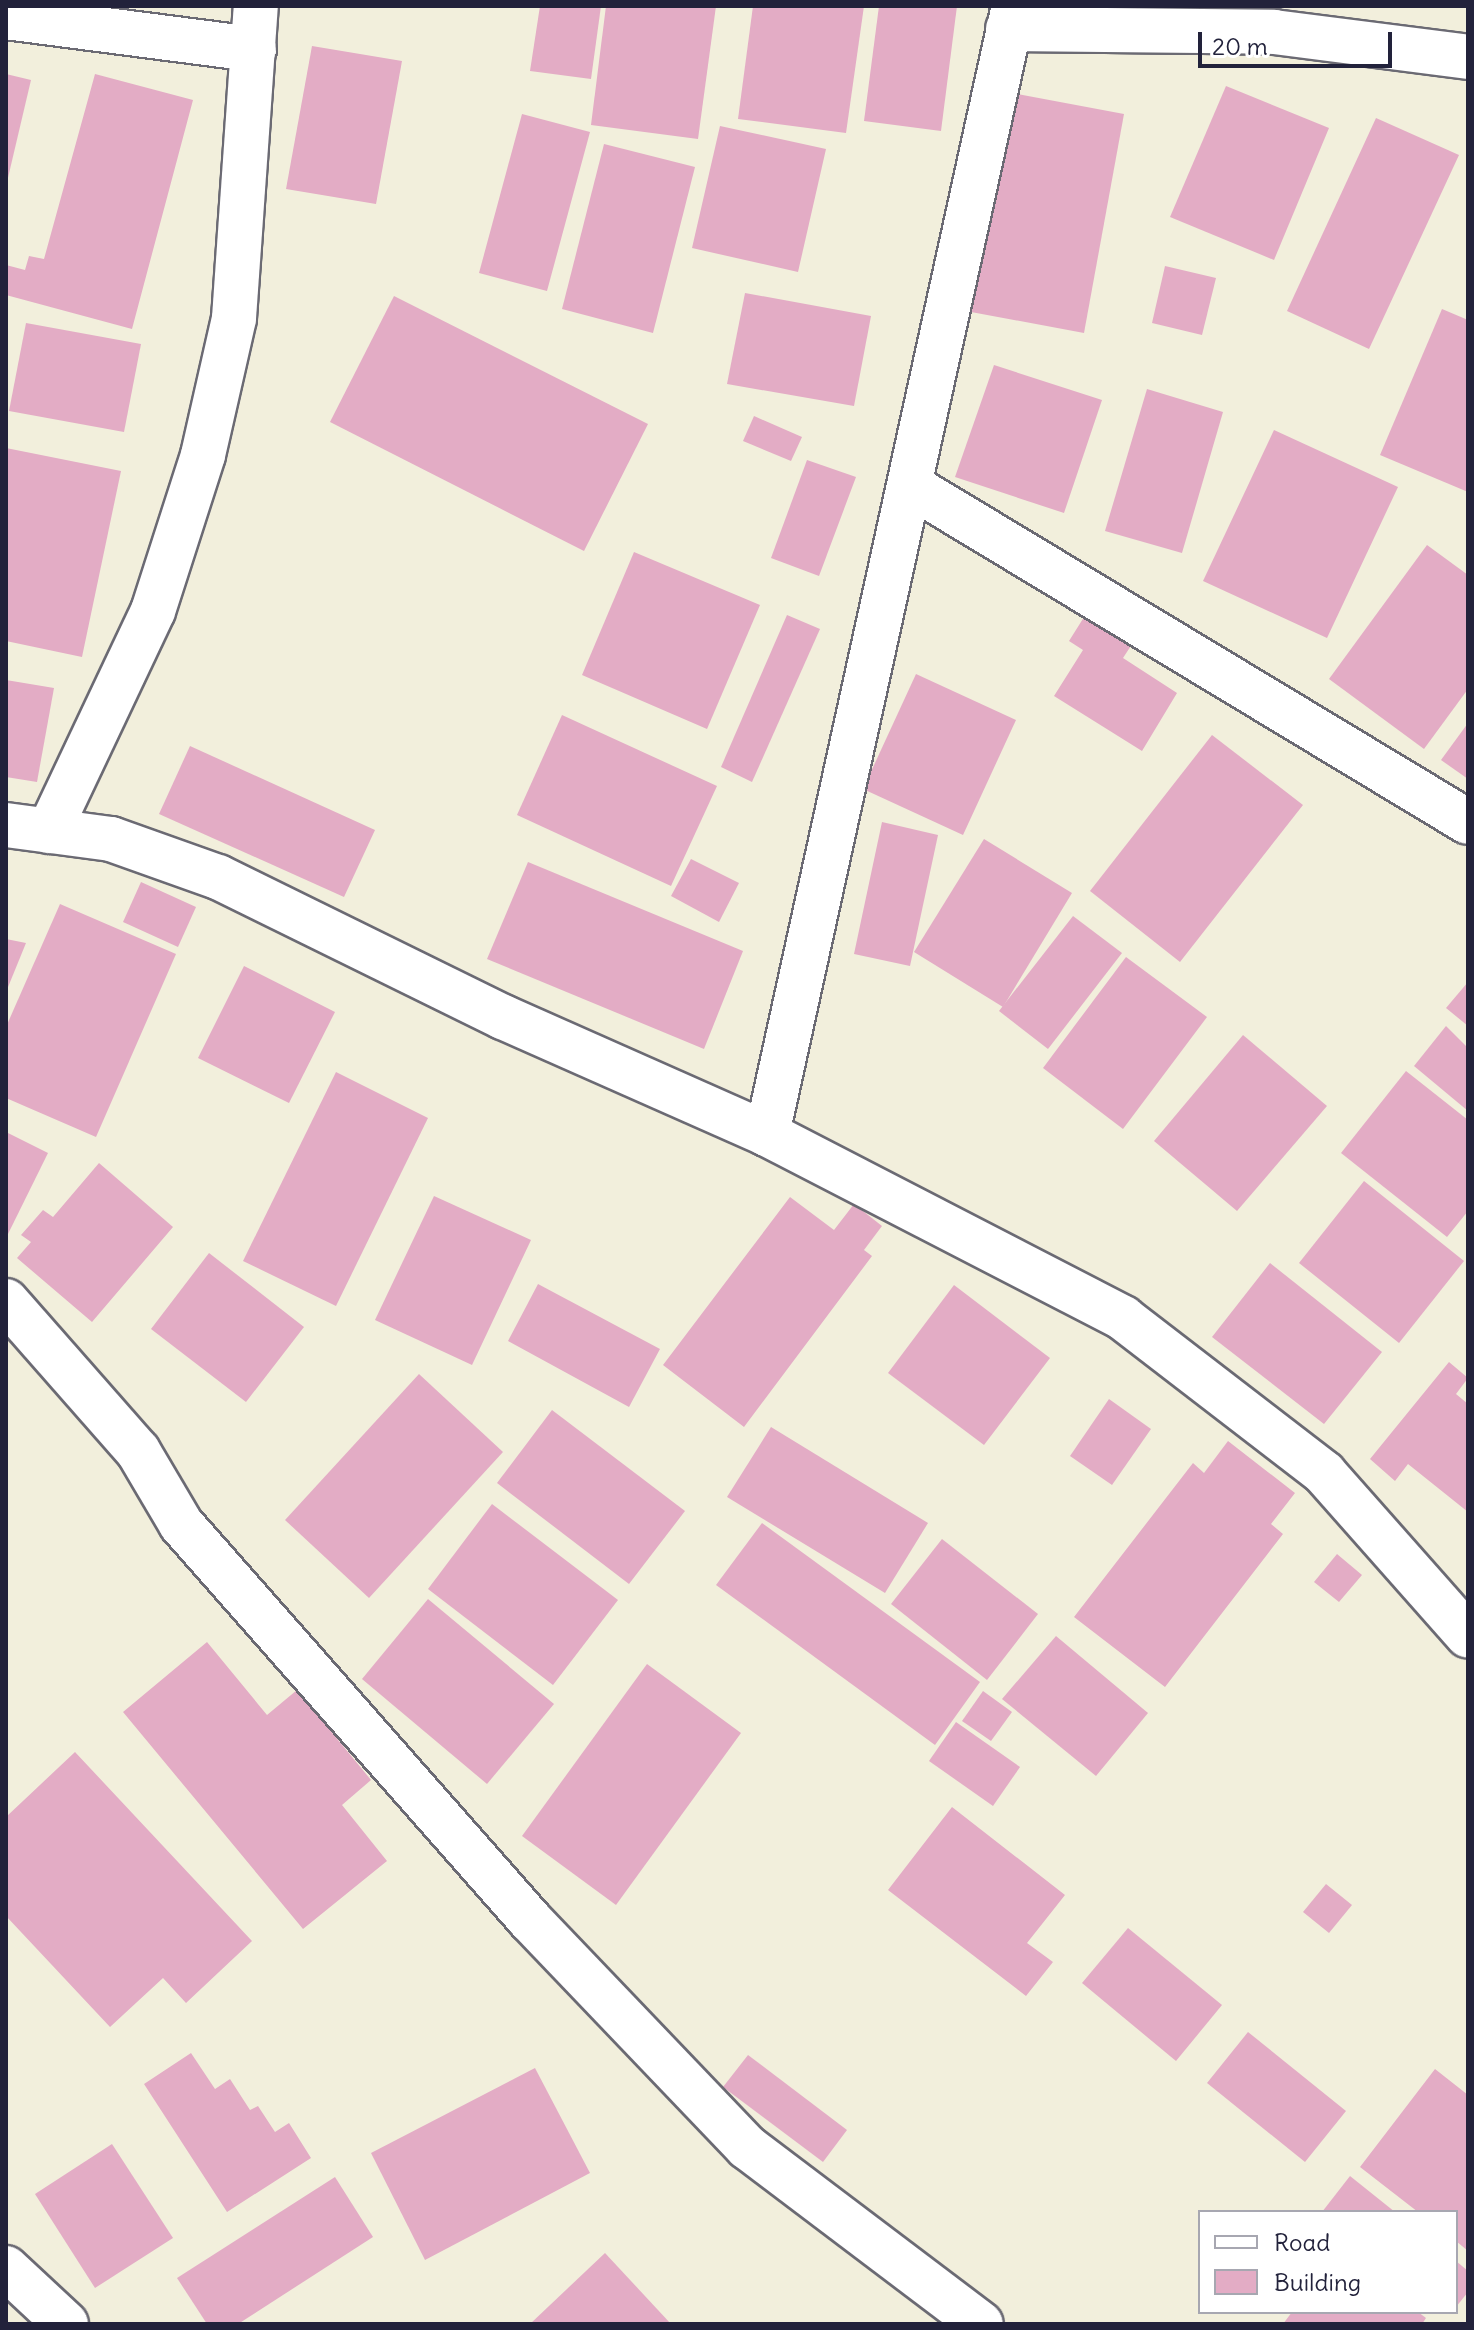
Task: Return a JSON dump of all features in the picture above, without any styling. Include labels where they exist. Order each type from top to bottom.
[{"type":"street","points":[[49,831],[153,611],[203,455],[234,318],[256,6]]},
{"type":"street","points":[[6,17],[254,49]]},
{"type":"street","points":[[767,1134],[1011,17],[1274,32],[1468,57]]},
{"type":"street","points":[[911,486],[1468,822]]},
{"type":"street","points":[[6,825],[111,839],[218,877],[503,1017],[767,1134],[1123,1318],[1324,1473],[1468,1636]]},
{"type":"street","points":[[6,1301],[138,1451],[181,1524],[530,1920],[747,2147],[981,2324]]},
{"type":"street","points":[[6,2268],[66,2324]]},
{"type":"building","points":[[540,6],[601,6],[591,79],[530,71]]},
{"type":"building","points":[[606,6],[716,6],[698,139],[591,125]]},
{"type":"building","points":[[753,6],[864,6],[846,133],[738,119]]},
{"type":"building","points":[[879,6],[957,6],[941,131],[864,121]]},
{"type":"building","points":[[312,46],[402,61],[376,204],[286,189]]},
{"type":"building","points":[[6,74],[31,80],[7,182],[6,182]]},
{"type":"building","points":[[95,74],[193,100],[132,329],[6,295],[6,265],[25,270],[29,256],[44,259]]},
{"type":"building","points":[[1226,86],[1329,128],[1274,260],[1170,217]]},
{"type":"building","points":[[1012,93],[1124,114],[1084,333],[971,312]]},
{"type":"building","points":[[522,114],[590,132],[547,291],[479,273]]},
{"type":"building","points":[[1376,118],[1459,155],[1369,349],[1287,311]]},
{"type":"building","points":[[720,126],[826,149],[798,272],[692,248]]},
{"type":"building","points":[[604,144],[695,167],[653,333],[562,309]]},
{"type":"building","points":[[1165,266],[1216,278],[1202,335],[1152,323]]},
{"type":"building","points":[[745,293],[871,316],[854,406],[727,384]]},
{"type":"building","points":[[394,296],[648,424],[584,551],[330,422]]},
{"type":"building","points":[[1442,309],[1468,320],[1468,492],[1380,455]]},
{"type":"building","points":[[26,323],[141,344],[124,432],[9,411]]},
{"type":"building","points":[[994,365],[1102,400],[1064,513],[955,477]]},
{"type":"building","points":[[1147,389],[1223,412],[1182,553],[1105,531]]},
{"type":"building","points":[[754,416],[802,437],[791,461],[743,441]]},
{"type":"building","points":[[1274,430],[1398,487],[1327,638],[1203,581]]},
{"type":"building","points":[[6,448],[121,471],[82,657],[6,641]]},
{"type":"building","points":[[807,460],[856,477],[819,576],[771,558]]},
{"type":"building","points":[[1427,545],[1468,575],[1468,689],[1424,749],[1329,679]]},
{"type":"building","points":[[634,552],[760,605],[707,729],[582,675]]},
{"type":"building","points":[[1091,606],[1138,635],[1123,658],[1177,693],[1142,751],[1054,696],[1083,650],[1069,641]]},
{"type":"building","points":[[787,615],[820,629],[752,782],[721,767]]},
{"type":"building","points":[[916,674],[1016,720],[963,835],[863,789]]},
{"type":"building","points":[[6,680],[54,688],[37,782],[6,777]]},
{"type":"building","points":[[562,715],[717,786],[671,886],[517,815]]},
{"type":"building","points":[[1468,723],[1468,779],[1441,760]]},
{"type":"building","points":[[1212,735],[1303,805],[1180,962],[1090,891]]},
{"type":"building","points":[[190,746],[375,830],[344,897],[159,814]]},
{"type":"building","points":[[882,822],[938,835],[910,966],[854,954]]},
{"type":"building","points":[[984,839],[1072,893],[1003,1007],[914,952]]},
{"type":"building","points":[[691,859],[739,883],[719,922],[671,896]]},
{"type":"building","points":[[528,862],[743,951],[704,1049],[487,959]]},
{"type":"building","points":[[141,882],[196,907],[178,947],[123,922]]},
{"type":"building","points":[[60,904],[176,954],[96,1137],[6,1098],[6,1027]]},
{"type":"building","points":[[1073,916],[1122,953],[1048,1049],[999,1011]]},
{"type":"building","points":[[6,939],[26,943],[6,992]]},
{"type":"building","points":[[1126,957],[1207,1017],[1123,1129],[1043,1068]]},
{"type":"building","points":[[244,966],[335,1012],[289,1103],[198,1058]]},
{"type":"building","points":[[1468,982],[1468,1026],[1446,1008]]},
{"type":"building","points":[[1446,1026],[1468,1048],[1468,1111],[1414,1066]]},
{"type":"building","points":[[1243,1035],[1327,1106],[1237,1211],[1154,1141]]},
{"type":"building","points":[[1406,1071],[1468,1120],[1468,1211],[1447,1237],[1341,1153]]},
{"type":"building","points":[[336,1072],[428,1118],[336,1306],[243,1261]]},
{"type":"building","points":[[6,1132],[48,1153],[6,1238]]},
{"type":"building","points":[[99,1163],[173,1227],[92,1322],[17,1258],[31,1242],[21,1235],[43,1210],[53,1217]]},
{"type":"building","points":[[1364,1181],[1464,1261],[1399,1343],[1299,1263]]},
{"type":"building","points":[[434,1196],[531,1240],[472,1365],[375,1320]]},
{"type":"building","points":[[790,1197],[834,1230],[854,1204],[882,1226],[864,1250],[872,1256],[744,1427],[663,1365]]},
{"type":"building","points":[[209,1253],[304,1327],[246,1402],[151,1329]]},
{"type":"building","points":[[1270,1263],[1382,1352],[1324,1424],[1212,1337]]},
{"type":"building","points":[[538,1284],[660,1349],[629,1407],[508,1341]]},
{"type":"building","points":[[954,1285],[1050,1358],[984,1445],[888,1373]]},
{"type":"building","points":[[1449,1362],[1468,1378],[1456,1394],[1468,1404],[1468,1512],[1408,1464],[1395,1481],[1370,1459]]},
{"type":"building","points":[[419,1374],[503,1452],[369,1598],[285,1520]]},
{"type":"building","points":[[1109,1399],[1151,1429],[1112,1485],[1070,1456]]},
{"type":"building","points":[[552,1410],[685,1511],[629,1584],[497,1483]]},
{"type":"building","points":[[771,1427],[928,1523],[885,1593],[727,1497]]},
{"type":"building","points":[[1228,1441],[1295,1493],[1271,1524],[1283,1534],[1165,1687],[1074,1617],[1193,1463],[1204,1473]]},
{"type":"building","points":[[492,1504],[618,1600],[553,1685],[428,1589]]},
{"type":"building","points":[[762,1523],[980,1682],[935,1745],[716,1585]]},
{"type":"building","points":[[942,1539],[1038,1614],[987,1680],[891,1604]]},
{"type":"building","points":[[1337,1554],[1362,1575],[1339,1602],[1314,1582]]},
{"type":"building","points":[[428,1599],[554,1704],[487,1784],[362,1679]]},
{"type":"building","points":[[1056,1636],[1148,1713],[1096,1776],[1002,1699]]},
{"type":"building","points":[[207,1642],[267,1715],[297,1690],[371,1780],[342,1805],[387,1861],[303,1929],[123,1712]]},
{"type":"building","points":[[647,1664],[741,1733],[616,1905],[522,1836]]},
{"type":"building","points":[[983,1691],[1012,1712],[991,1741],[962,1721]]},
{"type":"building","points":[[956,1722],[1020,1767],[993,1806],[929,1761]]},
{"type":"building","points":[[75,1752],[252,1941],[186,2003],[163,1978],[110,2027],[6,1916],[6,1817]]},
{"type":"building","points":[[952,1807],[1065,1895],[1027,1943],[1053,1962],[1026,1996],[888,1890]]},
{"type":"building","points":[[1326,1884],[1352,1905],[1329,1933],[1303,1912]]},
{"type":"building","points":[[1128,1928],[1222,2005],[1176,2061],[1082,1983]]},
{"type":"building","points":[[1248,2032],[1346,2111],[1305,2162],[1207,2083]]},
{"type":"building","points":[[191,2053],[215,2089],[230,2079],[250,2110],[258,2106],[275,2132],[289,2123],[311,2158],[227,2212],[144,2084]]},
{"type":"building","points":[[748,2055],[847,2130],[823,2162],[723,2087]]},
{"type":"building","points":[[535,2068],[590,2173],[425,2260],[371,2153]]},
{"type":"building","points":[[1435,2069],[1468,2095],[1468,2251],[1458,2243],[1458,2210],[1415,2210],[1360,2167]]},
{"type":"building","points":[[112,2144],[173,2238],[95,2288],[35,2194]]},
{"type":"building","points":[[1350,2176],[1392,2210],[1324,2210]]},
{"type":"building","points":[[335,2177],[373,2237],[238,2324],[207,2324],[177,2278]]},
{"type":"building","points":[[605,2253],[671,2324],[530,2324]]},
{"type":"building","points":[[1458,2263],[1468,2271],[1468,2292],[1458,2304]]},
{"type":"building","points":[[1290,2314],[1421,2314],[1426,2318],[1422,2324],[1283,2324]]}]
